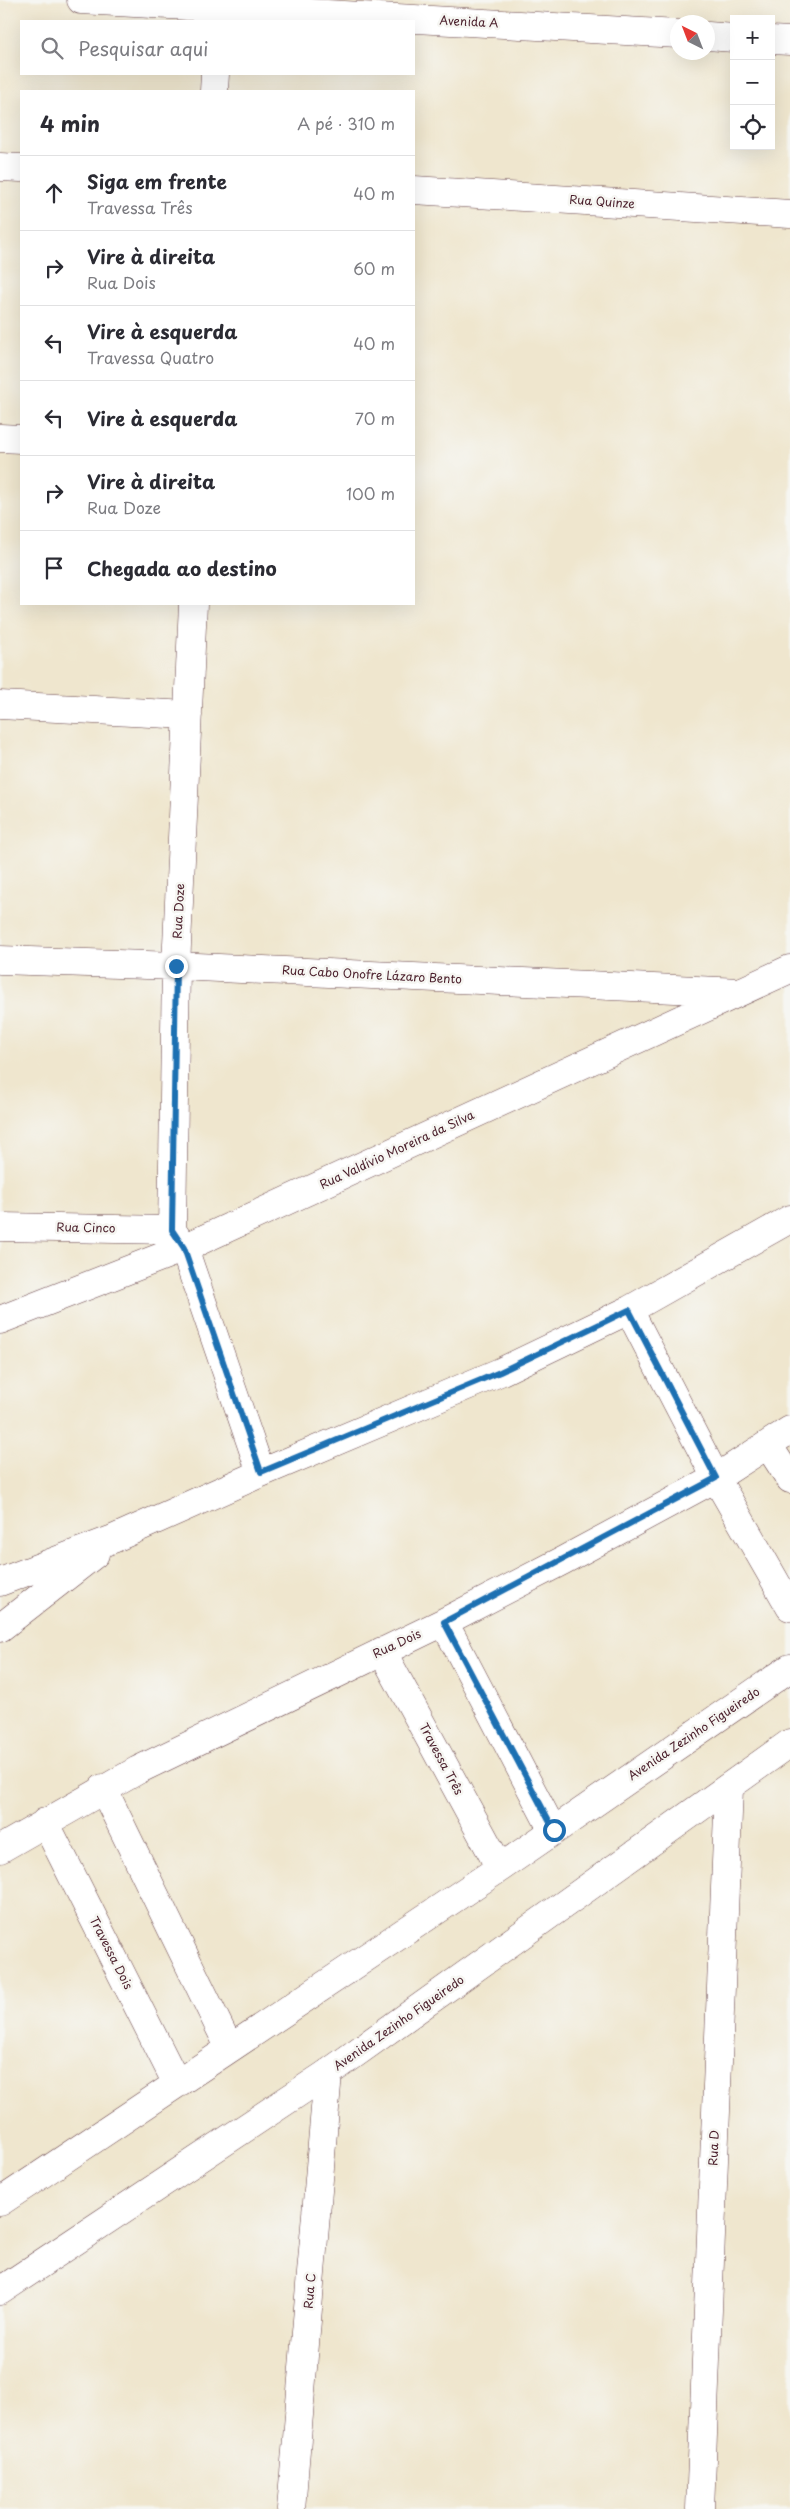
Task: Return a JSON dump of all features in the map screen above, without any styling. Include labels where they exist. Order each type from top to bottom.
[{"type":"street","name":"Avenida A","points":[[81,0],[216,14],[355,20]]},
{"type":"street","name":"Avenida A","points":[[415,23],[670,34]]},
{"type":"street","points":[[715,37],[730,38]]},
{"type":"street","points":[[775,40],[790,41]]},
{"type":"street","points":[[214,90],[215,75]]},
{"type":"street","points":[[0,167],[20,168]]},
{"type":"street","name":"Rua Quinze","points":[[415,190],[790,214]]},
{"type":"street","points":[[0,438],[20,439]]},
{"type":"street","name":"Rua Doze","points":[[193,605],[176,966],[178,1239],[261,1472]]},
{"type":"street","points":[[0,705],[188,715]]},
{"type":"street","name":"Rua Cabo Onofre Lázaro Bento","points":[[0,960],[176,966],[744,992]]},
{"type":"street","name":"Rua Valdívio Moreira da Silva","points":[[0,1320],[178,1239],[744,992],[790,969]]},
{"type":"street","points":[[0,1582],[113,1539],[261,1472],[500,1372],[629,1310],[790,1219]]},
{"type":"street","name":"Rua Cinco","points":[[0,1227],[178,1239]]},
{"type":"street","points":[[629,1310],[716,1478],[790,1607]]},
{"type":"street","points":[[779,1438],[790,1479]]},
{"type":"street","name":"Rua Dois","points":[[0,1850],[103,1788],[444,1622],[716,1478],[779,1438]]},
{"type":"street","points":[[0,1628],[113,1539]]},
{"type":"street","points":[[444,1622],[554,1830]]},
{"type":"street","name":"Travessa Três","points":[[382,1651],[500,1868]]},
{"type":"street","name":"Avenida Zezinho Figueiredo","points":[[0,2202],[178,2084],[229,2047],[500,1868],[790,1668]]},
{"type":"street","name":"Avenida Zezinho Figueiredo","points":[[0,2291],[328,2073],[790,1743]]},
{"type":"street","points":[[103,1788],[229,2047]]},
{"type":"street","name":"Rua D","points":[[700,2509],[729,1788]]},
{"type":"street","name":"Travessa Dois","points":[[46,1822],[178,2084]]},
{"type":"street","name":"Rua C","points":[[291,2509],[328,2073]]},
{"type":"route","points":[[176,966],[172,1230],[184,1248],[261,1472],[500,1372],[629,1310],[716,1478],[444,1622],[554,1830]]}]
